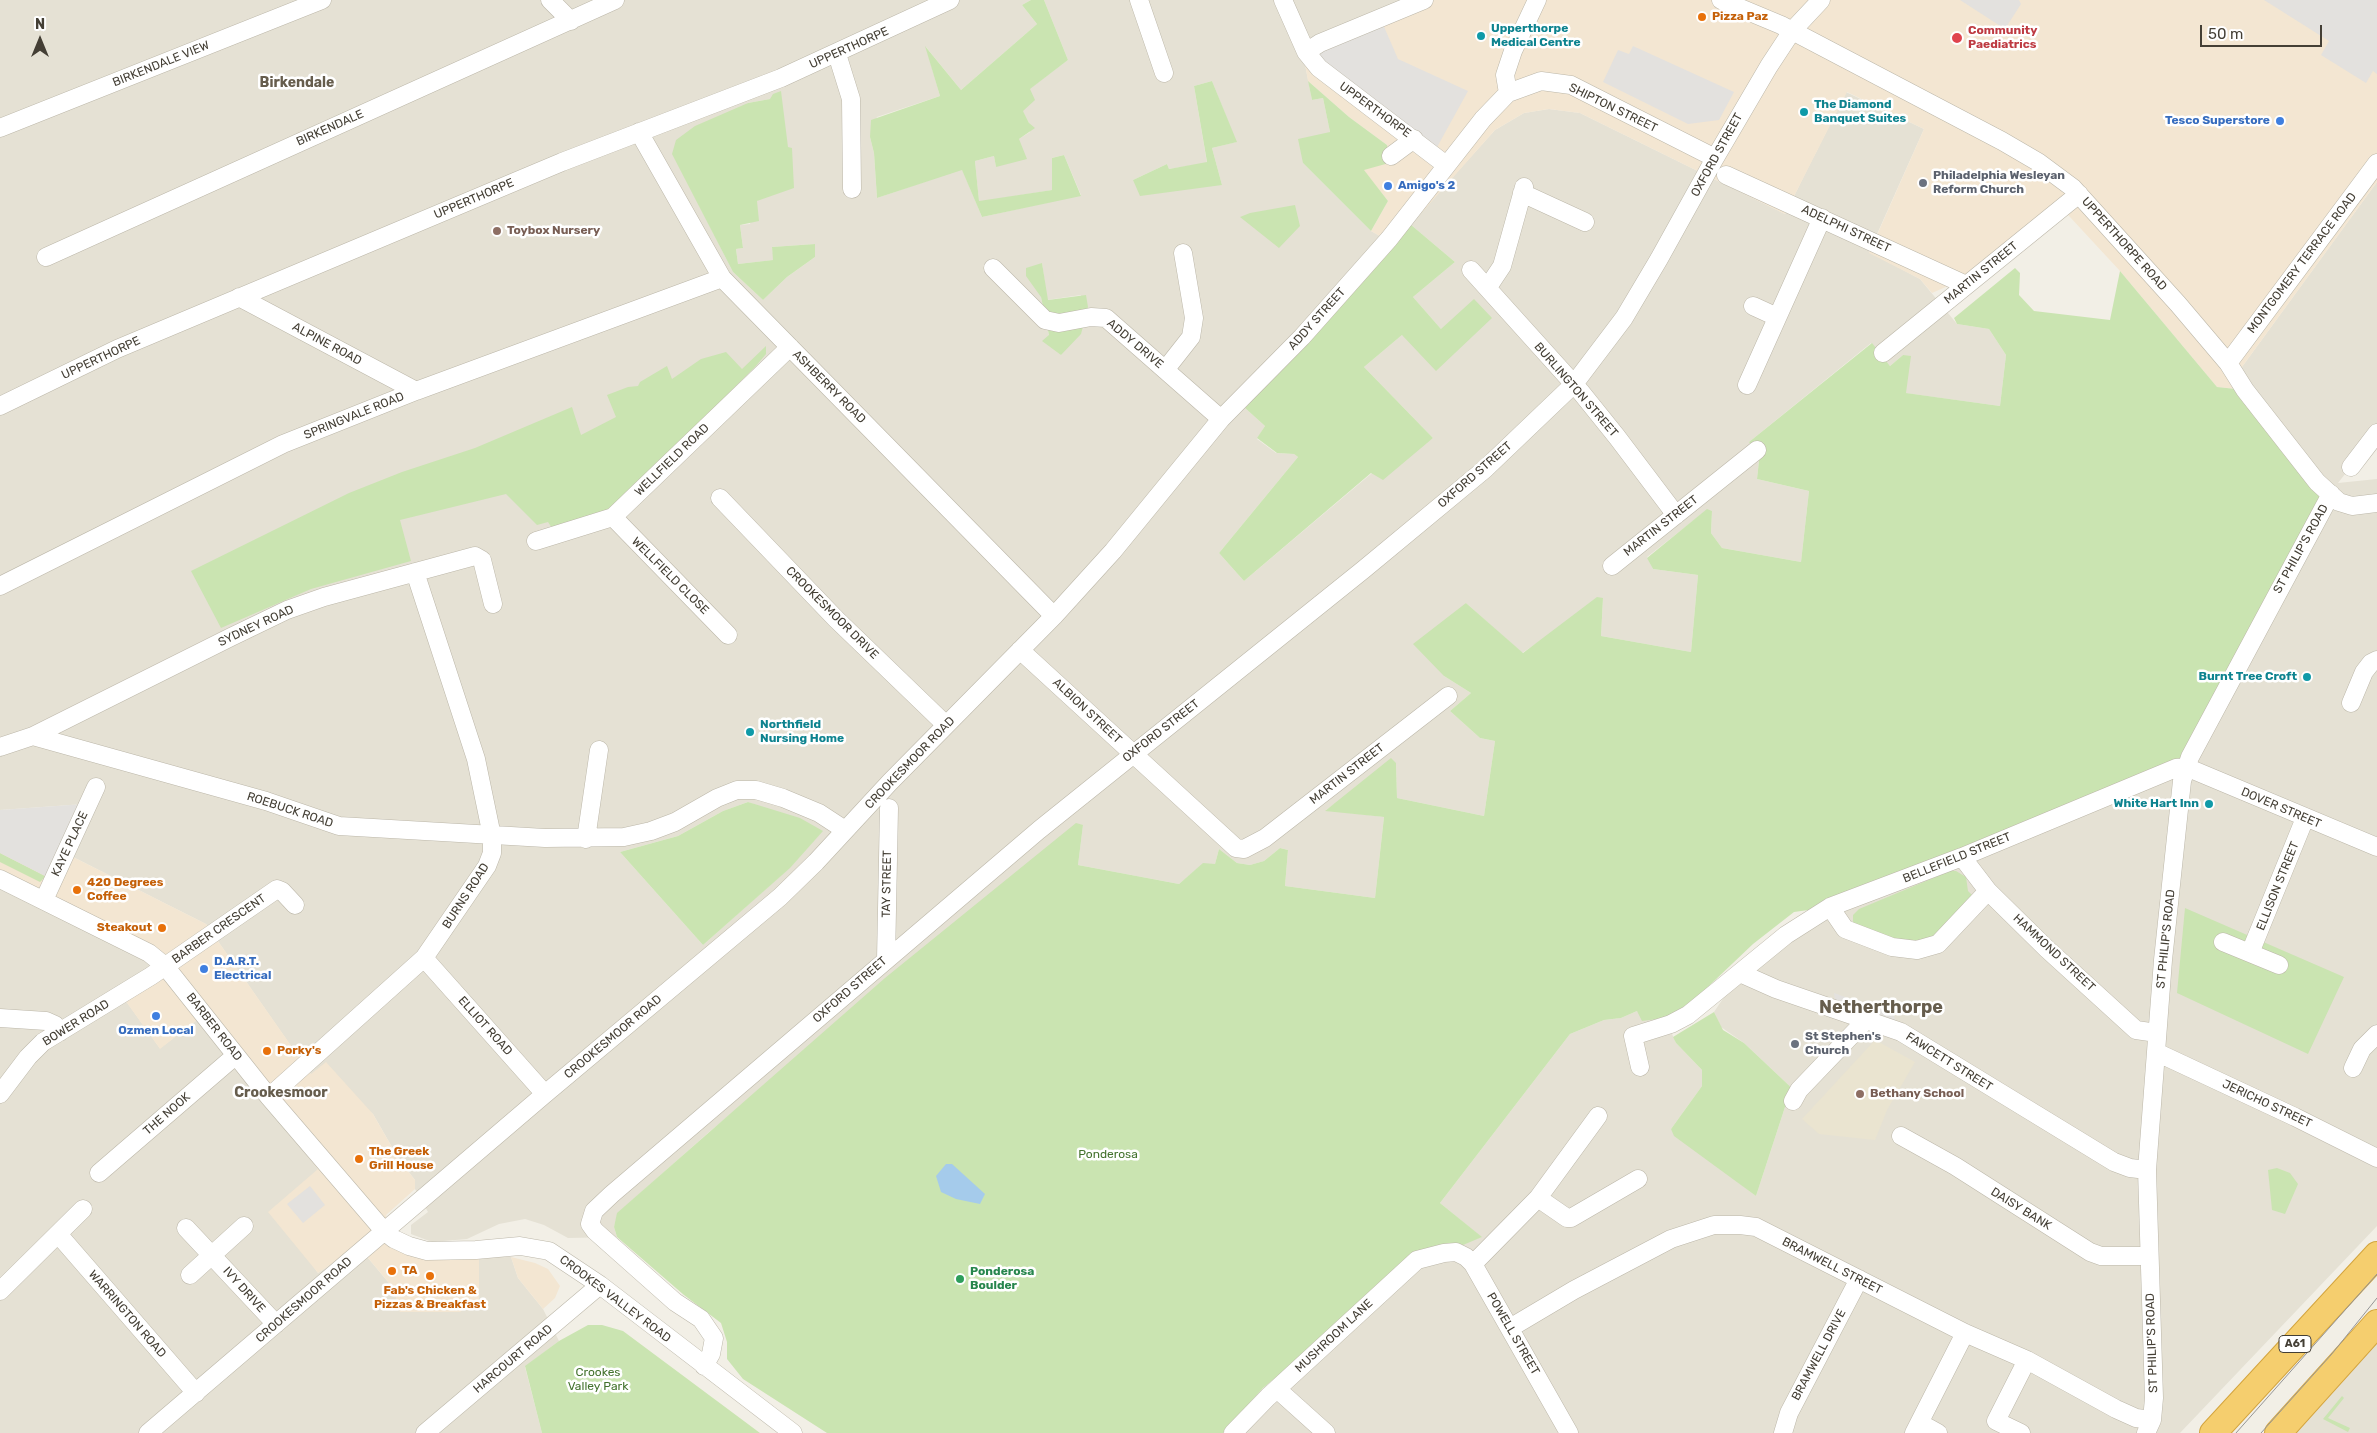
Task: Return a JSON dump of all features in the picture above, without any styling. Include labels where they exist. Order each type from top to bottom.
[{"type":"highway","name":"A61","points":[[2213,1433],[2377,1255]]},
{"type":"highway","points":[[2278,1433],[2377,1322]]},
{"type":"street","name":"BIRKENDALE VIEW","points":[[0,128],[322,0]]},
{"type":"street","points":[[550,0],[571,21]]},
{"type":"street","name":"BIRKENDALE","points":[[46,257],[615,0]]},
{"type":"street","points":[[1139,0],[1164,73]]},
{"type":"street","name":"UPPERTHORPE","points":[[1283,0],[1306,52],[1319,68],[1446,165]]},
{"type":"street","points":[[1306,52],[1320,43],[1424,0]]},
{"type":"street","points":[[1508,93],[1504,75],[1537,0]]},
{"type":"street","name":"UPPERTHORPE ROAD","points":[[1721,0],[1792,30],[2031,158],[2079,194],[2178,304],[2228,363],[2246,390],[2317,482],[2339,502],[2352,506],[2377,503]]},
{"type":"street","name":"OXFORD STREET","points":[[704,1366],[711,1354],[714,1338],[701,1320],[675,1302],[594,1231],[590,1224],[594,1212],[612,1194],[886,960],[1088,791],[1485,469],[1574,384],[1624,318],[1660,259],[1750,96],[1792,30],[1821,0]]},
{"type":"street","name":"UPPERTHORPE","points":[[0,406],[116,349],[239,297],[639,132],[781,78],[837,54],[939,2]]},
{"type":"street","points":[[837,54],[851,99],[852,189]]},
{"type":"street","name":"SHIPTON STREET","points":[[1508,93],[1542,81],[1571,86],[1715,158]]},
{"type":"street","name":"ADDY STREET","points":[[1054,616],[1113,551],[1221,419],[1302,337],[1389,239],[1483,119],[1508,93]]},
{"type":"street","name":"ASHBERRY ROAD","points":[[639,132],[722,278],[1054,616]]},
{"type":"street","points":[[1391,156],[1414,139]]},
{"type":"street","name":"MONTGOMERY TERRACE ROAD","points":[[2228,363],[2377,162]]},
{"type":"street","name":"ADELPHI STREET","points":[[1726,175],[1966,285]]},
{"type":"street","points":[[1488,287],[1502,266],[1523,190],[1585,222]]},
{"type":"street","name":"MARTIN STREET","points":[[1883,353],[2079,194]]},
{"type":"street","points":[[1746,385],[1822,218]]},
{"type":"street","points":[[1165,370],[1191,337],[1194,318],[1183,253]]},
{"type":"street","name":"ADDY DRIVE","points":[[993,268],[1045,320],[1059,323],[1091,317],[1106,318],[1221,419]]},
{"type":"street","name":"BURLINGTON STREET","points":[[1471,270],[1574,384],[1618,437],[1676,515]]},
{"type":"street","name":"SPRINGVALE ROAD","points":[[0,586],[283,444],[416,391],[722,278]]},
{"type":"street","name":"ALPINE ROAD","points":[[239,297],[416,391]]},
{"type":"street","points":[[1753,306],[1777,317]]},
{"type":"street","name":"WELLFIELD ROAD","points":[[536,541],[613,517],[790,347]]},
{"type":"street","points":[[2351,467],[2377,433]]},
{"type":"street","name":"MARTIN STREET","points":[[1612,566],[1758,450]]},
{"type":"street","name":"ST PHILIP'S ROAD","points":[[2149,1427],[2154,1390],[2147,1170],[2157,1033],[2182,781],[2186,767],[2331,494]]},
{"type":"street","name":"CROOKESMOOR DRIVE","points":[[720,498],[836,619],[946,726]]},
{"type":"street","name":"WELLFIELD CLOSE","points":[[613,517],[728,635]]},
{"type":"street","name":"SYDNEY ROAD","points":[[0,747],[32,736],[287,610],[324,597],[478,557],[482,560],[493,604]]},
{"type":"street","name":"BURNS ROAD","points":[[269,1097],[424,958],[488,866],[492,853],[492,836],[476,758],[415,572]]},
{"type":"street","name":"CROOKESMOOR ROAD","points":[[148,1433],[545,1094],[780,897],[1054,616]]},
{"type":"street","name":"ALBION STREET","points":[[1020,650],[1236,848],[1244,849]]},
{"type":"street","points":[[2351,703],[2364,672],[2371,663],[2377,660]]},
{"type":"street","name":"MARTIN STREET","points":[[1244,849],[1265,838],[1448,696]]},
{"type":"street","name":"ROEBUCK ROAD","points":[[32,736],[266,801],[339,826],[492,836],[586,839],[624,837],[651,831],[675,822],[717,798],[737,790],[756,790],[783,798],[819,814],[845,830]]},
{"type":"street","points":[[586,839],[599,750]]},
{"type":"street","name":"DOVER STREET","points":[[2186,767],[2377,847]]},
{"type":"street","name":"BELLEFIELD STREET","points":[[1640,1067],[1634,1036],[1671,1024],[1688,1015],[1786,935],[1830,907],[1962,857],[2163,772],[2186,767]]},
{"type":"street","name":"KAYE PLACE","points":[[44,900],[96,787]]},
{"type":"street","name":"TAY STREET","points":[[886,960],[889,808]]},
{"type":"street","name":"ELLISON STREET","points":[[2250,953],[2305,818]]},
{"type":"street","name":"HAMMOND STREET","points":[[1962,857],[1988,890],[2047,949],[2136,1030],[2157,1033]]},
{"type":"street","name":"BARBER ROAD","points":[[0,879],[149,953],[165,966],[235,1056],[384,1231]]},
{"type":"street","name":"BARBER CRESCENT","points":[[165,966],[277,889],[282,891],[295,905]]},
{"type":"street","points":[[1830,907],[1845,929],[1892,947],[1918,950],[1938,944],[1988,890]]},
{"type":"street","points":[[2223,942],[2279,965]]},
{"type":"street","name":"ELLIOT ROAD","points":[[424,958],[545,1094]]},
{"type":"street","name":"BOWER ROAD","points":[[0,1094],[28,1057],[43,1042],[165,966]]},
{"type":"street","name":"FAWCETT STREET","points":[[1740,973],[1776,989],[1902,1032],[2114,1162],[2130,1168],[2147,1170]]},
{"type":"street","points":[[0,1018],[46,1021],[55,1025],[60,1032]]},
{"type":"street","points":[[1793,1101],[1800,1090],[1868,1019]]},
{"type":"street","points":[[2353,1068],[2362,1049],[2377,1034]]},
{"type":"street","name":"JERICHO STREET","points":[[2156,1052],[2295,1117],[2377,1158]]},
{"type":"street","name":"THE NOOK","points":[[98,1173],[235,1056]]},
{"type":"street","points":[[1473,1264],[1538,1198],[1598,1116]]},
{"type":"street","name":"DAISY BANK","points":[[1901,1136],[1955,1166],[2090,1252],[2101,1256],[2149,1256]]},
{"type":"street","points":[[1538,1198],[1567,1218],[1571,1218],[1638,1179]]},
{"type":"street","points":[[0,1290],[83,1209]]},
{"type":"street","name":"BRAMWELL STREET","points":[[1510,1328],[1574,1290],[1671,1239],[1714,1225],[1756,1227],[1965,1333],[2027,1360],[2136,1418],[2149,1427]]},
{"type":"street","points":[[213,1255],[244,1226]]},
{"type":"street","name":"IVY DRIVE","points":[[186,1228],[276,1324]]},
{"type":"street","name":"CROOKES VALLEY ROAD","points":[[384,1231],[394,1239],[409,1246],[427,1251],[534,1247],[549,1251],[600,1285],[793,1433]]},
{"type":"street","name":"WARRINGTON ROAD","points":[[58,1234],[196,1393]]},
{"type":"street","name":"MUSHROOM LANE","points":[[1233,1433],[1277,1389],[1417,1260],[1456,1252],[1466,1257],[1473,1264]]},
{"type":"street","name":"IVY DRIVE","points":[[190,1276],[213,1255]]},
{"type":"street","name":"POWELL STREET","points":[[1473,1264],[1569,1433]]},
{"type":"street","name":"BRAMWELL DRIVE","points":[[1783,1433],[1788,1413],[1859,1279]]},
{"type":"street","name":"HARCOURT ROAD","points":[[425,1433],[600,1285]]},
{"type":"street","points":[[1938,1433],[1917,1428],[1965,1333]]},
{"type":"street","points":[[2021,1433],[1996,1421],[2027,1360]]},
{"type":"street","points":[[1277,1389],[1326,1433]]},
{"type":"shaded area","points":[[0,0],[1031,0],[1022,5],[1037,24],[961,90],[926,47],[940,96],[877,117],[870,137],[874,153],[877,198],[962,169],[982,217],[1081,195],[1064,155],[1052,158],[1052,190],[979,202],[975,161],[994,156],[996,167],[1019,139],[1030,132],[1029,123],[1022,110],[1029,89],[1068,60],[1044,0],[1435,0],[1317,48],[1305,64],[1312,100],[1323,98],[1330,132],[1303,163],[1371,231],[1394,244],[1245,408],[1265,426],[1257,439],[1276,453],[1294,454],[1298,457],[1219,553],[1244,581],[1372,473],[1433,438],[1364,367],[1402,335],[1441,329],[1413,297],[1455,262],[1410,224],[1495,130],[1524,113],[1549,109],[1580,113],[1785,214],[1846,92],[1924,129],[1869,252],[1920,279],[1957,324],[1989,329],[2006,355],[2000,406],[1905,393],[1903,355],[1890,366],[1871,343],[1749,442],[1759,461],[1757,479],[1809,491],[1801,562],[1722,548],[1711,533],[1712,511],[1707,510],[1647,557],[1653,569],[1698,575],[1691,652],[1601,636],[1603,599],[1522,653],[1466,603],[1444,676],[1471,693],[1450,711],[1480,738],[1495,741],[1484,816],[1397,798],[1396,763],[1326,810],[1384,817],[1375,898],[1285,886],[1288,850],[1280,848],[1264,861],[1250,865],[1237,863],[1219,849],[1215,864],[1203,864],[1179,884],[1078,865],[1083,825],[709,1132],[618,1213],[614,1227],[617,1237],[568,1238],[544,1225],[525,1219],[499,1224],[467,1239],[432,1242],[411,1234],[411,1225],[428,1212],[415,1189],[415,1180],[400,1161],[373,1114],[311,1075],[206,924],[73,857],[85,804],[0,810]],"holes":[[[1212,81],[1236,142],[1212,148],[1222,185],[1133,180],[1167,164],[1169,169],[1207,163],[1194,86]],[[770,99],[788,147],[757,201],[750,224],[740,225],[743,248],[736,249],[738,264],[774,260],[772,247],[815,244],[815,257],[787,277],[763,300],[733,272],[673,154],[748,103]],[[1042,263],[1047,300],[1081,295],[1061,355],[1049,335],[1041,297]],[[748,802],[822,831],[789,868],[703,945],[620,852],[678,836],[723,811]]]},
{"type":"shaded area","points":[[1435,0],[2377,0],[2377,182],[2239,371],[2245,390],[2217,387],[2120,271],[2057,203],[1966,278],[1932,293],[1920,279],[1869,253],[1924,129],[1847,92],[1785,214],[1580,113],[1549,109],[1524,113],[1495,130],[1394,244],[1371,231],[1388,201],[1363,170],[1387,145],[1349,117],[1308,81],[1305,64],[1317,48]]},
{"type":"shaded area","points":[[1960,0],[2019,0],[2021,4],[2005,29]]},
{"type":"shaded area","points":[[2264,0],[2377,0],[2377,74],[2373,71],[2366,83],[2321,55],[2329,41]]},
{"type":"shaded area","points":[[1382,22],[1398,59],[1468,91],[1436,149],[1311,53]]},
{"type":"shaded area","points":[[1633,46],[1734,92],[1719,120],[1688,124],[1603,82],[1618,50],[1629,54]]},
{"type":"shaded area","points":[[2377,182],[2377,433],[2338,483],[2377,479],[2377,1226],[2180,1433],[1233,1433],[1417,1260],[1481,1237],[1440,1203],[1570,1034],[1604,1020],[1621,1018],[1637,1011],[1665,1018],[1676,1043],[1702,1070],[1702,1086],[1671,1129],[1756,1196],[1785,1107],[1796,1092],[1744,1043],[1721,1027],[1714,1012],[1756,949],[2163,772],[2239,371]]},
{"type":"shaded area","points":[[85,804],[53,880],[0,853],[0,810]]},
{"type":"shaded area","points":[[0,810],[73,857],[206,924],[311,1074],[326,1062],[373,1114],[400,1161],[415,1180],[415,1189],[386,1215],[395,1244],[479,1256],[479,1299],[460,1312],[400,1312],[394,1289],[358,1246],[318,1273],[268,1212],[318,1169],[197,1020],[160,1049],[117,990],[165,958],[0,873]]},
{"type":"shaded area","points":[[0,873],[166,958],[118,990],[160,1048],[197,1020],[319,1170],[307,1257],[318,1273],[358,1246],[394,1289],[400,1312],[479,1299],[479,1256],[511,1257],[518,1278],[543,1309],[559,1341],[525,1367],[542,1433],[0,1433]]},
{"type":"shaded area","points":[[1834,993],[1893,1014],[1897,1024],[1836,1006]]},
{"type":"shaded area","name":"Bethany School","points":[[1875,1040],[1915,1062],[1887,1110],[1875,1140],[1819,1134],[1802,1119]]},
{"type":"shaded area","points":[[310,1186],[325,1205],[303,1223],[287,1204]]},
{"type":"shaded area","points":[[511,1257],[535,1263],[548,1269],[560,1286],[555,1298],[543,1309],[518,1278]]},
{"type":"shaded area","points":[[2377,1323],[2377,1433],[2278,1433]]},
{"type":"green space","points":[[1031,0],[1044,0],[1068,60],[1030,89],[1035,100],[1023,111],[1029,123],[1035,128],[1019,139],[1027,159],[996,167],[994,156],[975,161],[979,201],[1052,190],[1052,158],[1064,155],[1081,196],[982,217],[962,170],[877,198],[874,153],[870,137],[871,120],[940,96],[925,46],[961,90],[1037,24],[1022,5]]},
{"type":"green space","points":[[1212,81],[1237,142],[1212,148],[1222,185],[1140,196],[1133,180],[1167,164],[1169,169],[1207,162],[1194,86]]},
{"type":"green space","points":[[1308,81],[1349,117],[1387,145],[1389,163],[1364,170],[1388,201],[1371,231],[1303,163],[1298,139],[1330,132],[1323,98],[1312,100]]},
{"type":"green space","points":[[781,91],[788,147],[792,148],[794,188],[757,201],[759,221],[740,225],[743,248],[736,249],[738,264],[773,260],[772,247],[815,244],[815,257],[787,277],[763,300],[733,272],[672,154],[676,140],[695,126],[748,103],[770,99],[773,94]]},
{"type":"green space","points":[[1295,205],[1300,226],[1279,248],[1240,217],[1250,213]]},
{"type":"green space","points":[[1410,224],[1455,262],[1413,297],[1441,329],[1474,299],[1492,318],[1436,371],[1402,335],[1364,367],[1433,438],[1383,480],[1371,473],[1244,581],[1219,553],[1298,457],[1294,454],[1277,453],[1257,438],[1265,426],[1245,408]]},
{"type":"green space","points":[[1042,263],[1048,300],[1086,295],[1088,307],[1081,334],[1061,355],[1042,341],[1049,335],[1041,297],[1026,276],[1026,268]]},
{"type":"green space","name":"Ponderosa","points":[[2015,268],[2020,273],[2019,295],[2034,311],[2110,320],[2120,271],[2217,387],[2245,390],[2325,497],[2190,757],[1830,907],[1794,912],[1753,944],[1692,1002],[1665,1018],[1642,1021],[1637,1011],[1621,1018],[1604,1020],[1570,1034],[1440,1203],[1482,1237],[1444,1253],[1417,1260],[1263,1388],[1223,1433],[827,1433],[743,1379],[727,1359],[727,1342],[721,1323],[684,1295],[617,1237],[614,1227],[617,1213],[885,978],[1076,823],[1083,825],[1078,865],[1179,884],[1203,863],[1215,864],[1219,849],[1237,863],[1250,865],[1264,861],[1280,848],[1288,850],[1285,886],[1375,898],[1384,817],[1325,811],[1391,758],[1396,763],[1397,798],[1484,816],[1495,741],[1480,738],[1450,711],[1471,693],[1444,676],[1413,644],[1466,603],[1523,653],[1597,597],[1603,598],[1601,636],[1691,652],[1698,575],[1653,569],[1647,558],[1707,509],[1712,511],[1711,533],[1722,548],[1801,562],[1809,491],[1757,479],[1759,461],[1749,442],[1872,343],[1890,366],[1903,355],[1911,356],[1906,393],[2000,406],[2006,355],[1989,329],[1957,324],[1954,318]]},
{"type":"green space","points":[[766,346],[766,354],[755,367],[612,509],[552,528],[548,522],[537,525],[506,494],[400,520],[411,561],[311,589],[221,628],[191,571],[349,493],[402,472],[475,448],[572,407],[581,435],[616,417],[607,395],[628,387],[638,386],[640,382],[667,366],[672,379],[701,359],[726,352],[742,369]]},
{"type":"green space","points":[[748,802],[800,818],[823,831],[790,868],[703,945],[620,852],[678,836],[723,811]]},
{"type":"green space","points":[[0,853],[45,876],[40,882],[0,862]]},
{"type":"green space","points":[[1950,871],[1956,871],[1966,877],[1968,891],[1972,895],[1951,922],[1927,941],[1898,946],[1890,937],[1855,925],[1853,922],[1853,915],[1859,909]]},
{"type":"green space","points":[[2185,908],[2344,977],[2308,1054],[2177,993]]},
{"type":"green space","points":[[1714,1012],[1723,1030],[1744,1043],[1796,1092],[1785,1107],[1756,1196],[1674,1136],[1671,1129],[1702,1086],[1702,1070],[1676,1043],[1673,1037]]},
{"type":"green space","points":[[2277,1168],[2290,1173],[2298,1184],[2285,1214],[2272,1210],[2268,1170]]},
{"type":"green space","name":"Crookes Valley Park","points":[[588,1325],[602,1325],[623,1331],[760,1433],[542,1433],[525,1366],[559,1341]]},
{"type":"green space","points":[[2342,1396],[2344,1398],[2328,1418],[2350,1428],[2348,1432],[2323,1419]]},
{"type":"water","points":[[946,1164],[952,1164],[985,1194],[980,1204],[956,1199],[941,1192],[936,1176]]},
{"type":"tram line","points":[[2236,1433],[2377,1274]]},
{"type":"tram line","points":[[2261,1433],[2331,1355],[2377,1298]]},
{"type":"place","name":"Pizza Paz","points":[[1702,17]]},
{"type":"place","name":"Upperthorpe Medical Centre","points":[[1481,36]]},
{"type":"place","name":"Community Paediatrics","points":[[1957,38]]},
{"type":"place","name":"The Diamond Banquet Suites","points":[[1804,112]]},
{"type":"place","name":"Tesco Superstore","points":[[2280,121]]},
{"type":"place","name":"Philadelphia Wesleyan Reform Church","points":[[1923,183]]},
{"type":"place","name":"Amigo's 2","points":[[1388,186]]},
{"type":"place","name":"Toybox Nursery","points":[[497,231]]},
{"type":"place","name":"Burnt Tree Croft","points":[[2307,677]]},
{"type":"place","name":"Northfield Nursing Home","points":[[750,732]]},
{"type":"place","name":"White Hart Inn","points":[[2209,804]]},
{"type":"place","name":"420 Degrees Coffee","points":[[77,890]]},
{"type":"place","name":"Steakout","points":[[162,928]]},
{"type":"place","name":"D.A.R.T. Electrical","points":[[204,969]]},
{"type":"place","name":"Ozmen Local","points":[[156,1016]]},
{"type":"place","name":"St Stephen's Church","points":[[1795,1044]]},
{"type":"place","name":"Porky's","points":[[267,1051]]},
{"type":"place","name":"Bethany School","points":[[1860,1094]]},
{"type":"place","name":"The Greek Grill House","points":[[359,1159]]},
{"type":"place","name":"TA","points":[[392,1271]]},
{"type":"place","name":"Fab's Chicken & Pizzas & Breakfast","points":[[430,1276]]},
{"type":"place","name":"Ponderosa Boulder","points":[[960,1279]]},
{"type":"district","name":"Birkendale","points":[[297,83]]},
{"type":"district","name":"Netherthorpe","points":[[1881,1008]]},
{"type":"district","name":"Crookesmoor","points":[[281,1093]]}]
